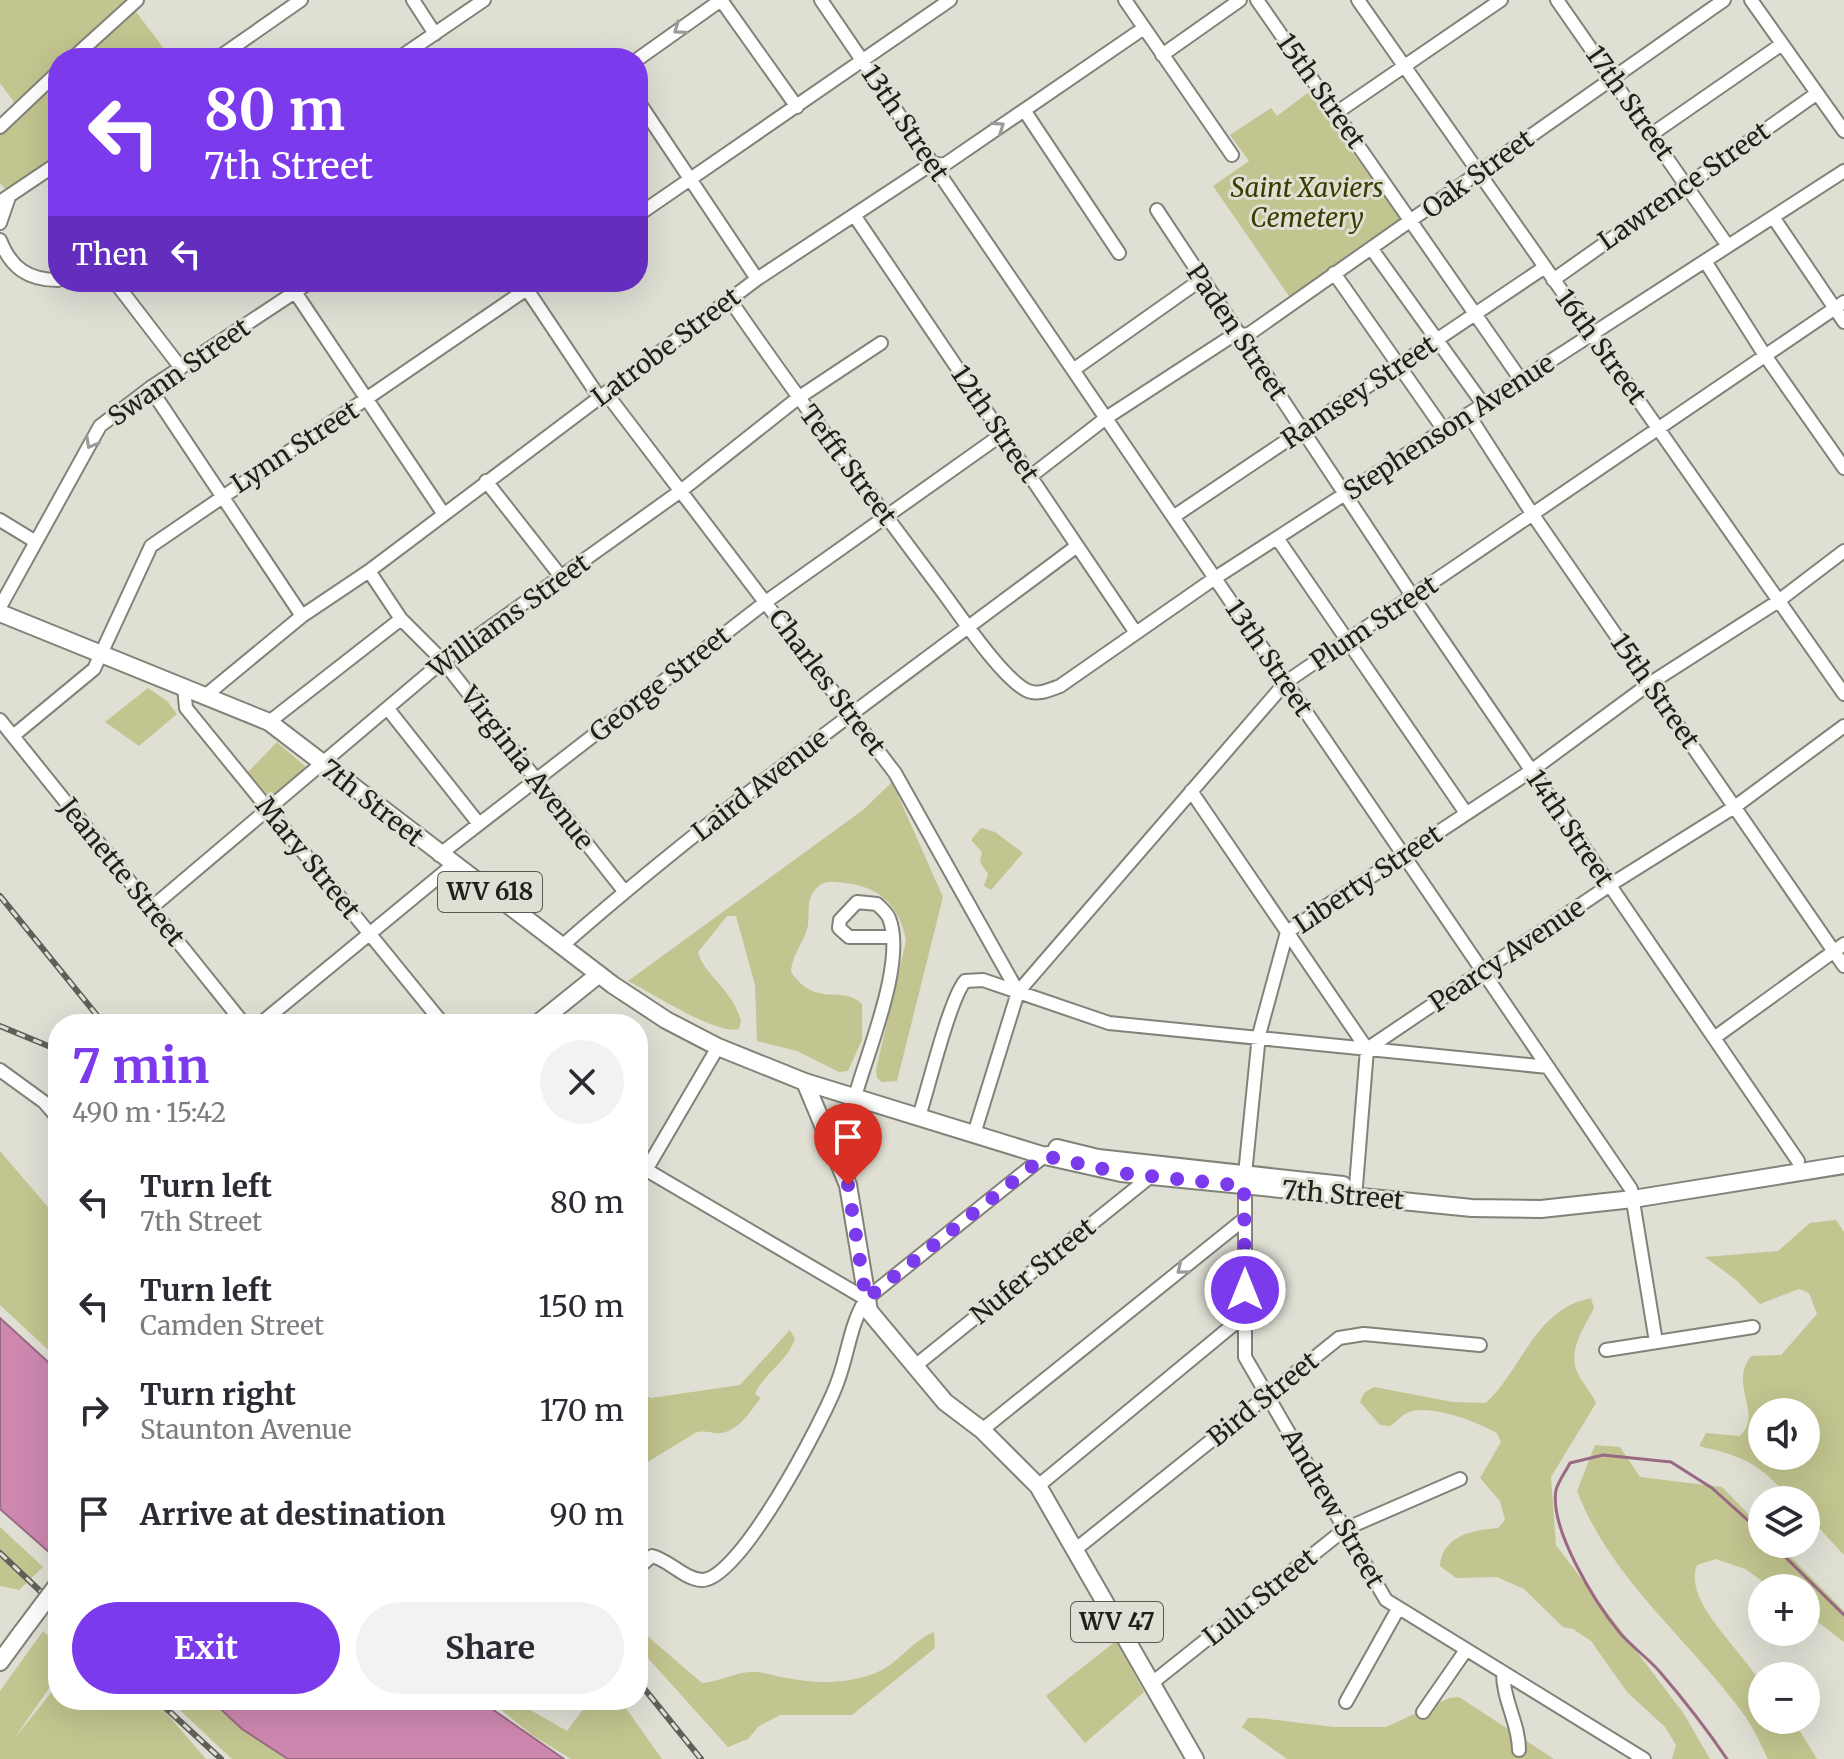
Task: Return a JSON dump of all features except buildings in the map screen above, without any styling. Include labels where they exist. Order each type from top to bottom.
[{"type":"main road","name":"7th Street","points":[[0,610],[269,722],[439,855],[563,945],[598,975],[666,1020],[718,1047],[805,1082],[1050,1152],[1096,1169],[1151,1176],[1356,1186],[1450,1197],[1532,1200],[1632,1194],[1844,1153]]},
{"type":"main road","points":[[549,1014],[598,975]]},
{"type":"main road","name":"7th Street","points":[[805,1082],[834,1083],[976,1130]]},
{"type":"main road","name":"WV 47","points":[[805,1082],[848,1185],[869,1311],[945,1402],[982,1430],[1038,1486],[1195,1759]]},
{"type":"main road","name":"7th Street","points":[[1050,1152],[1244,1180],[1492,1209],[1541,1209],[1844,1165]]},
{"type":"main road","points":[[0,1662],[48,1597]]},
{"type":"street","points":[[84,48],[137,0]]},
{"type":"street","points":[[232,48],[301,0]]},
{"type":"street","points":[[413,0],[435,34]]},
{"type":"street","points":[[414,48],[484,0]]},
{"type":"street","points":[[648,52],[721,0],[797,107]]},
{"type":"street","name":"13th Street","points":[[821,0],[1632,1194],[1656,1342]]},
{"type":"street","points":[[648,208],[950,0]]},
{"type":"street","points":[[1125,0],[1232,155]]},
{"type":"street","points":[[1162,55],[1240,0]]},
{"type":"street","name":"15th Street","points":[[1257,0],[1521,380]]},
{"type":"street","name":"16th Street","points":[[1358,0],[1591,334],[1660,427],[1777,602],[1844,694]]},
{"type":"street","points":[[1336,113],[1501,0]]},
{"type":"street","name":"17th Street","points":[[1557,0],[1728,246]]},
{"type":"street","name":"Oak Street","points":[[1031,476],[1106,418],[1232,336],[1249,334],[1724,0]]},
{"type":"street","points":[[1751,0],[1844,131]]},
{"type":"street","name":"Latrobe Street","points":[[205,696],[302,616],[369,571],[757,279],[933,163],[944,165],[1144,28]]},
{"type":"street","points":[[1652,134],[1782,44]]},
{"type":"street","points":[[0,127],[48,81]]},
{"type":"street","name":"Lawrence Street","points":[[1553,280],[1816,94]]},
{"type":"street","points":[[1024,110],[1119,253]]},
{"type":"street","points":[[648,116],[757,279]]},
{"type":"street","points":[[0,223],[5,198],[48,170]]},
{"type":"street","name":"Stephenson Avenue","points":[[1093,662],[1215,578],[1844,171]]},
{"type":"street","name":"Paden Street","points":[[1157,210],[1345,494]]},
{"type":"street","name":"12th Street","points":[[854,215],[1136,633]]},
{"type":"street","points":[[1773,217],[1840,305],[1844,322]]},
{"type":"street","points":[[0,240],[16,266],[36,280],[48,280]]},
{"type":"street","points":[[1371,248],[1483,404]]},
{"type":"street","points":[[1705,261],[1764,354],[1844,468]]},
{"type":"street","name":"Ramsey Street","points":[[1173,517],[1545,267]]},
{"type":"street","points":[[1334,273],[1444,430]]},
{"type":"street","points":[[1073,370],[1202,279]]},
{"type":"street","points":[[123,292],[181,368]]},
{"type":"street","points":[[295,292],[365,401],[443,513]]},
{"type":"street","name":"Swann Street","points":[[0,610],[100,426],[150,388],[295,292]]},
{"type":"street","name":"Lynn Street","points":[[13,736],[94,669],[151,546],[365,401],[518,292]]},
{"type":"street","name":"Charles Street","points":[[533,292],[602,395],[682,490],[895,773],[1018,992]]},
{"type":"street","name":"Tefft Street","points":[[730,300],[798,398],[969,627],[1026,691],[1041,693],[1060,686],[1093,662]]},
{"type":"street","name":"Plum Street","points":[[976,1130],[1018,992],[1286,682],[1840,305]]},
{"type":"street","name":"Williams Street","points":[[151,908],[323,766],[443,661],[682,490],[798,398],[881,343]]},
{"type":"street","points":[[150,388],[302,616]]},
{"type":"street","name":"15th Street","points":[[1468,414],[1649,684],[1839,948],[1844,966]]},
{"type":"street","name":"George Street","points":[[439,855],[767,601],[1001,435]]},
{"type":"street","points":[[486,481],[562,578]]},
{"type":"street","name":"14th Street","points":[[1345,494],[1798,1161]]},
{"type":"street","points":[[0,520],[36,542]]},
{"type":"street","points":[[1277,538],[1466,813]]},
{"type":"street","name":"Laird Avenue","points":[[563,945],[624,891],[851,714],[1077,546]]},
{"type":"street","name":"Liberty Street","points":[[1243,1220],[1244,1180],[1259,1035],[1287,932],[1531,771],[1649,684],[1777,602],[1844,551]]},
{"type":"street","name":"Virginia Avenue","points":[[369,571],[401,619],[443,661],[624,891]]},
{"type":"street","points":[[269,722],[401,619]]},
{"type":"street","name":"Mary Street","points":[[184,687],[186,708],[435,1014]]},
{"type":"street","points":[[388,709],[479,824]]},
{"type":"street","name":"Jeanette Street","points":[[0,720],[236,1014]]},
{"type":"street","name":"Pearcy Avenue","points":[[1367,1049],[1610,885],[1736,806],[1844,726]]},
{"type":"street","points":[[1191,791],[1367,1049],[1356,1186]]},
{"type":"street","points":[[272,1014],[453,865]]},
{"type":"street","points":[[857,1090],[887,988],[892,937]]},
{"type":"street","points":[[1714,1038],[1839,948]]},
{"type":"street","points":[[921,1110],[949,1023],[954,994],[965,981],[983,980],[1109,1023],[1259,1035],[1548,1067]]},
{"type":"street","points":[[648,1158],[718,1047]]},
{"type":"street","points":[[0,1070],[48,1107]]},
{"type":"street","points":[[648,1559],[652,1556],[704,1580],[714,1577],[757,1533],[837,1385],[855,1316],[866,1299],[1050,1152]]},
{"type":"street","points":[[648,1171],[866,1299]]},
{"type":"street","name":"Nufer Street","points":[[915,1366],[1151,1176]]},
{"type":"street","points":[[982,1430],[1243,1220]]},
{"type":"street","name":"Andrew Street","points":[[1243,1220],[1245,1357],[1386,1600],[1644,1759]]},
{"type":"street","points":[[1038,1486],[1245,1315]]},
{"type":"street","points":[[1606,1350],[1753,1327]]},
{"type":"street","name":"Bird Street","points":[[1076,1549],[1331,1344],[1348,1335],[1480,1345]]},
{"type":"street","name":"Lulu Street","points":[[1152,1683],[1345,1529],[1460,1479]]},
{"type":"street","points":[[1346,1702],[1398,1609]]},
{"type":"street","points":[[1423,1712],[1466,1650]]},
{"type":"street","points":[[1503,1673],[1503,1694],[1519,1736],[1519,1750]]},
{"type":"green space","points":[[0,0],[127,0],[163,48],[48,48],[48,170],[11,195],[0,183],[0,127],[19,109],[0,83]]},
{"type":"green space","name":"Saint Xaviers Cemetery","points":[[1309,92],[1402,221],[1291,299],[1213,186],[1249,161],[1230,135],[1271,108],[1277,116]]},
{"type":"green space","points":[[148,688],[167,701],[177,714],[139,746],[105,722]]},
{"type":"green space","points":[[277,742],[307,768],[275,795],[267,796],[248,772]]},
{"type":"green space","points":[[892,782],[943,897],[897,1081],[882,1082],[877,1078],[876,1070],[906,941],[893,908],[867,888],[832,882],[823,883],[815,890],[809,904],[808,925],[791,972],[810,990],[855,998],[862,1004],[862,1040],[848,1071],[839,1072],[797,1051],[757,1041],[755,985],[736,916],[727,916],[698,952],[706,969],[737,1010],[741,1021],[739,1029],[700,1020],[628,981],[863,810]]},
{"type":"green space","points":[[981,828],[995,832],[1023,853],[991,890],[984,886],[988,874],[980,862],[982,852],[971,840]]},
{"type":"green space","points":[[0,1151],[48,1207],[48,1350],[0,1305]]},
{"type":"green space","points":[[1836,1220],[1844,1232],[1844,1555],[1820,1529],[1820,1486],[1778,1486],[1760,1470],[1820,1470],[1820,1398],[1748,1398],[1748,1408],[1744,1389],[1745,1367],[1751,1356],[1781,1355],[1817,1314],[1809,1293],[1799,1289],[1760,1304],[1736,1280],[1705,1257],[1778,1251],[1810,1223]]},
{"type":"green space","points":[[1591,1298],[1594,1308],[1579,1337],[1574,1361],[1596,1403],[1551,1477],[1556,1545],[1684,1714],[1710,1759],[1672,1759],[1676,1745],[1665,1727],[1627,1692],[1591,1641],[1573,1629],[1563,1627],[1524,1589],[1497,1577],[1456,1578],[1440,1566],[1446,1548],[1460,1536],[1498,1528],[1505,1520],[1500,1501],[1480,1478],[1501,1442],[1497,1433],[1465,1419],[1425,1410],[1405,1414],[1390,1426],[1380,1425],[1360,1402],[1364,1393],[1374,1387],[1453,1402],[1486,1403],[1556,1314],[1572,1304]]},
{"type":"green space","points":[[790,1330],[795,1339],[791,1347],[759,1387],[755,1394],[761,1398],[739,1424],[721,1433],[695,1433],[648,1462],[648,1397],[740,1385]]},
{"type":"green space","points":[[1748,1421],[1748,1462],[1699,1446],[1706,1433],[1740,1436]]},
{"type":"green space","points":[[1595,1445],[1620,1447],[1640,1477],[1722,1487],[1748,1514],[1748,1558],[1792,1558],[1808,1574],[1752,1574],[1716,1559],[1697,1565],[1695,1579],[1698,1595],[1717,1626],[1748,1665],[1748,1721],[1610,1553],[1577,1491]]},
{"type":"green space","points":[[0,1527],[43,1567],[19,1590],[0,1586]]},
{"type":"green space","points":[[1820,1587],[1844,1611],[1844,1642],[1820,1624]]},
{"type":"green space","points":[[43,1631],[48,1636],[48,1690],[14,1739],[48,1696],[48,1710],[164,1710],[206,1759],[0,1759],[0,1691]]},
{"type":"green space","points":[[934,1632],[935,1648],[852,1715],[780,1715],[759,1726],[748,1739],[728,1747],[648,1658],[648,1637],[702,1683],[755,1672],[830,1682],[851,1680],[882,1670]]},
{"type":"green space","points":[[1116,1641],[1144,1692],[1085,1743],[1046,1696]]},
{"type":"green space","points":[[1459,1697],[1554,1759],[1287,1759],[1242,1727],[1248,1718],[1259,1718],[1334,1727],[1386,1727],[1449,1698]]},
{"type":"green space","points":[[180,1710],[222,1710],[242,1729],[288,1759],[232,1759]]},
{"type":"green space","points":[[501,1710],[530,1710],[567,1731],[583,1710],[627,1710],[662,1759],[571,1759],[532,1735]]},
{"type":"green space","points":[[1755,1734],[1802,1734],[1817,1759],[1768,1759]]},
{"type":"shaded area","points":[[0,1318],[48,1362],[48,1551],[0,1509]]},
{"type":"shaded area","points":[[222,1710],[493,1710],[564,1759],[288,1759],[242,1729]]},
{"type":"waterway","points":[[1727,1759],[1678,1693],[1620,1633],[1599,1604],[1567,1545],[1556,1506],[1556,1490],[1570,1463],[1603,1455],[1671,1462],[1712,1488],[1748,1520]]},
{"type":"waterway","points":[[1786,1558],[1844,1615]]},
{"type":"railway","points":[[0,896],[96,1014]]},
{"type":"railway","points":[[0,1026],[48,1046]]},
{"type":"railway","points":[[0,1553],[48,1599]]},
{"type":"railway","points":[[648,1693],[701,1759]]},
{"type":"railway","points":[[168,1710],[221,1759]]},
{"type":"route","points":[[848,1185],[866,1299],[1045,1156],[1121,1173],[1244,1186],[1245,1290]]}]
